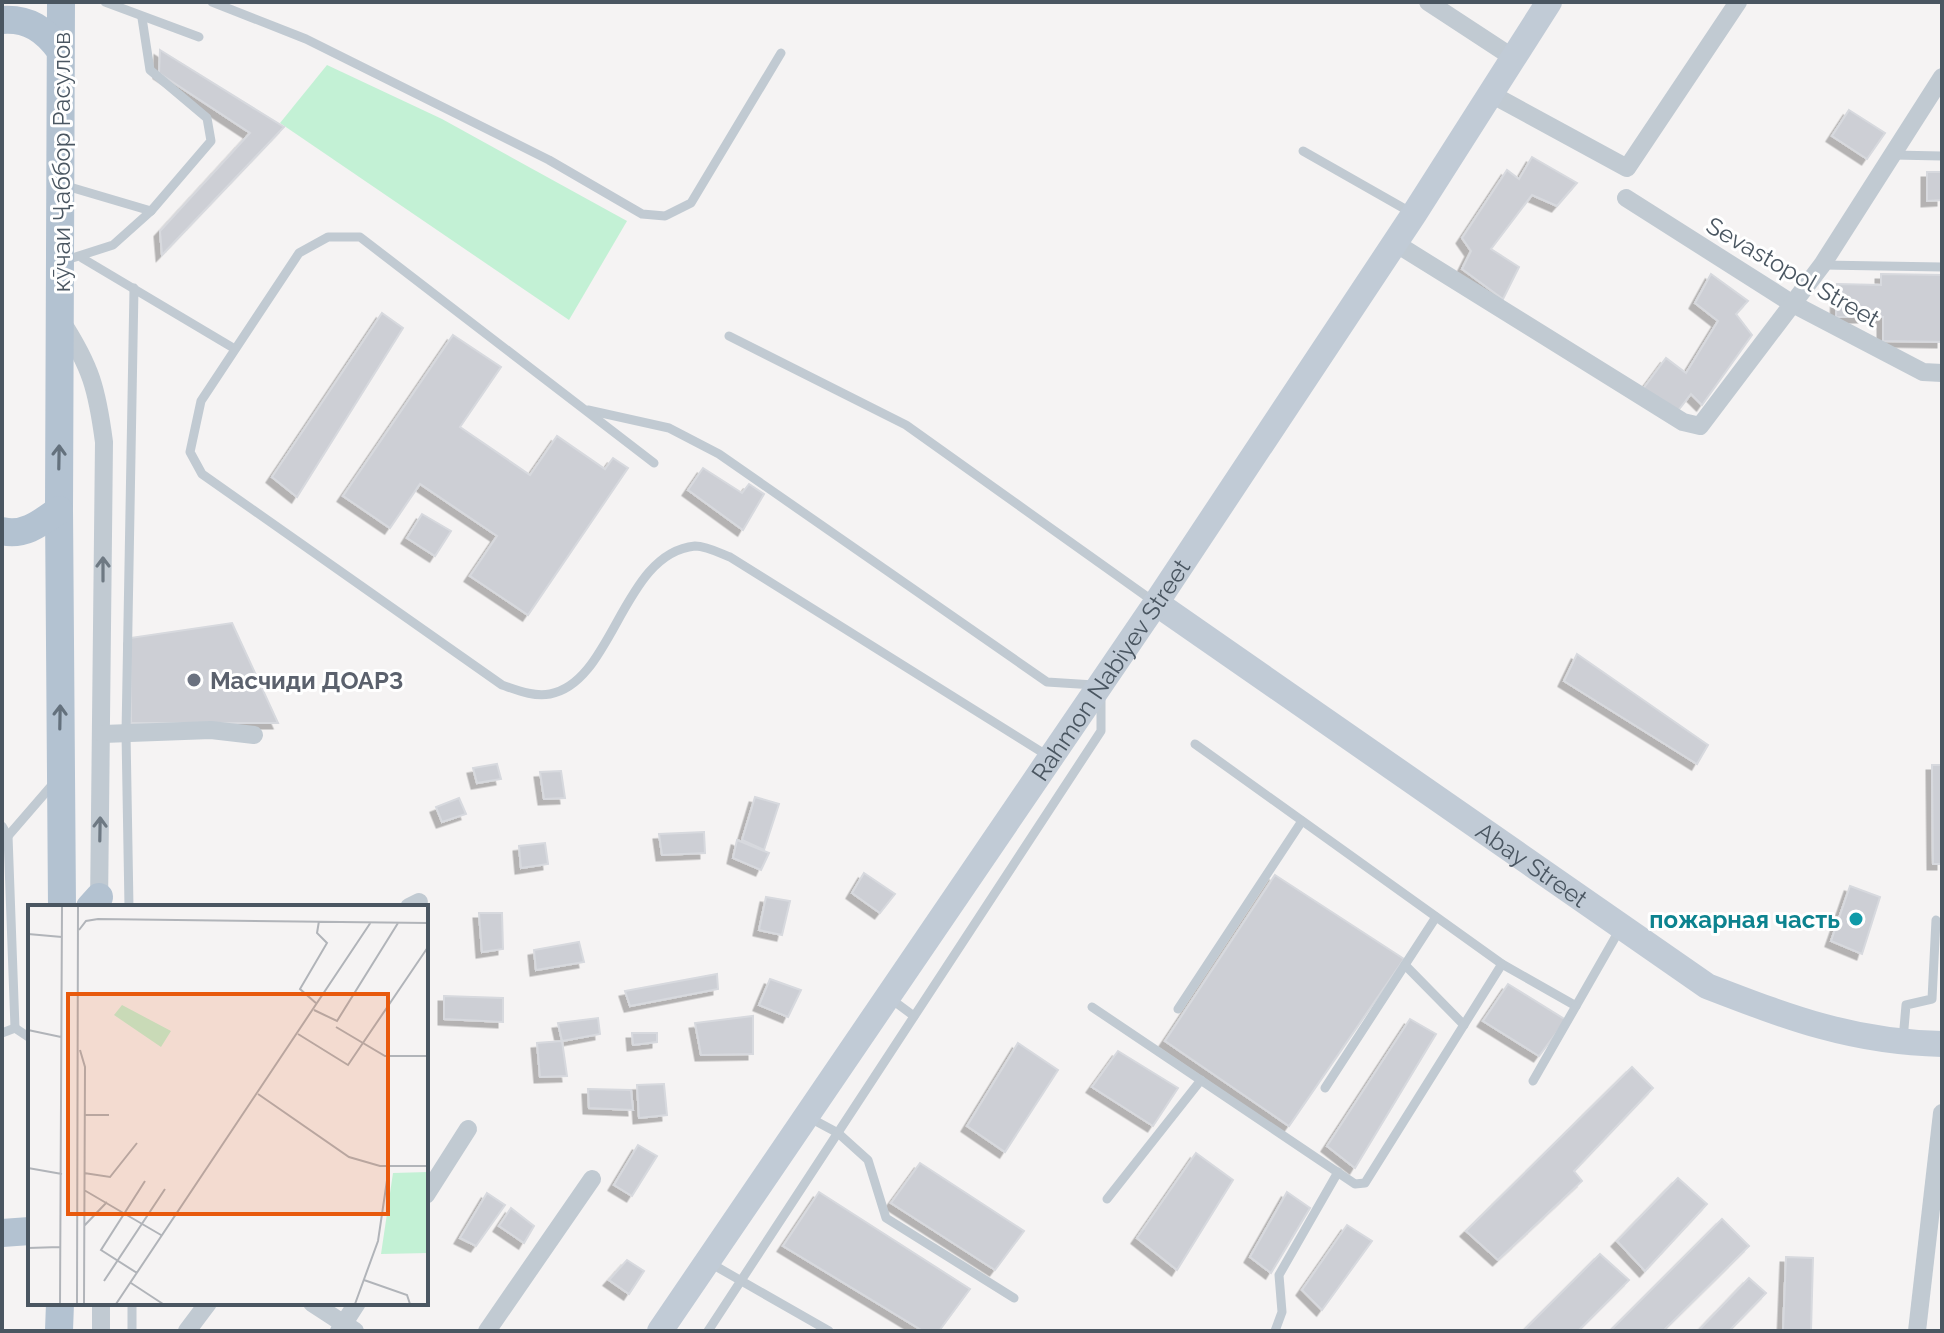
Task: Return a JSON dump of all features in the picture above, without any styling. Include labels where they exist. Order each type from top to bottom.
[{"type":"main road","name":"кӯчаи Ҷаббор Расулов","points":[[61,2],[60,184],[71,260],[62,322],[59,510],[62,905]]},
{"type":"main road","name":"Rahmon Nabiyev Street","points":[[660,1331],[1156,603],[1414,214],[1549,2]]},
{"type":"main road","points":[[2,20],[32,23],[48,34],[60,50]]},
{"type":"main road","points":[[2,531],[11,533],[34,528],[59,510]]},
{"type":"main road","name":"Abay Street","points":[[1156,603],[1707,986],[1806,1025],[1903,1043],[1942,1044]]},
{"type":"main road","points":[[2,1233],[28,1231]]},
{"type":"main road","points":[[59,1331],[60,1305]]},
{"type":"street","points":[[1428,2],[1512,57]]},
{"type":"street","points":[[1491,94],[1627,168],[1738,2]]},
{"type":"street","points":[[1395,243],[1692,425],[1700,426],[1822,265],[1942,77]]},
{"type":"street","name":"Sevastopol Street","points":[[1626,198],[1793,304],[1923,372],[1942,373]]},
{"type":"street","points":[[62,322],[91,370],[104,442],[103,734],[96,904]]},
{"type":"street","points":[[103,734],[211,730],[254,735]]},
{"type":"street","points":[[1917,1331],[1942,1113]]},
{"type":"street","points":[[428,1192],[468,1129]]},
{"type":"street","points":[[487,1331],[592,1179]]},
{"type":"street","points":[[101,1305],[101,1331]]},
{"type":"street","points":[[187,1331],[206,1305]]},
{"type":"street","points":[[315,1305],[346,1329],[356,1305]]},
{"type":"lane","points":[[105,2],[199,37]]},
{"type":"lane","points":[[212,2],[321,46],[549,160],[642,214],[665,216],[691,203],[781,53]]},
{"type":"lane","points":[[71,260],[113,245],[151,211],[211,141],[207,118],[150,70],[142,18]]},
{"type":"lane","points":[[1303,151],[1414,214]]},
{"type":"lane","points":[[1893,155],[1942,156]]},
{"type":"lane","points":[[60,184],[151,211]]},
{"type":"lane","points":[[654,463],[360,237],[328,237],[299,253],[201,401],[190,452],[202,474],[502,685],[529,694],[551,694],[574,683],[650,569],[669,553],[698,546],[730,557],[1051,758]]},
{"type":"lane","points":[[71,260],[134,288],[235,349]]},
{"type":"lane","points":[[1822,265],[1942,267]]},
{"type":"lane","points":[[129,905],[126,733],[134,288]]},
{"type":"lane","points":[[729,336],[906,425],[1156,603]]},
{"type":"lane","points":[[585,410],[669,428],[719,454],[1047,682],[1100,685],[1104,715],[1101,731],[708,1331]]},
{"type":"lane","points":[[1195,744],[1502,964],[1576,1006]]},
{"type":"lane","points":[[8,836],[59,777]]},
{"type":"lane","points":[[1178,1009],[1302,821]]},
{"type":"lane","points":[[2,826],[8,836],[15,1028]]},
{"type":"lane","points":[[1325,1088],[1436,917]]},
{"type":"lane","points":[[1903,1043],[1906,1005],[1932,999],[1936,920]]},
{"type":"lane","points":[[1533,1081],[1621,927]]},
{"type":"lane","points":[[1092,1007],[1355,1184],[1365,1183],[1502,964]]},
{"type":"lane","points":[[1405,965],[1464,1025]]},
{"type":"lane","points":[[888,998],[914,1016]]},
{"type":"lane","points":[[2,1033],[15,1028]]},
{"type":"lane","points":[[15,1028],[28,1037]]},
{"type":"lane","points":[[1107,1199],[1201,1080]]},
{"type":"lane","points":[[807,1116],[838,1133],[868,1160],[886,1218],[1014,1298]]},
{"type":"lane","points":[[1275,1331],[1282,1312],[1279,1275],[1338,1172]]},
{"type":"lane","points":[[708,1261],[829,1331]]},
{"type":"lane","points":[[132,1305],[132,1331]]},
{"type":"green space","points":[[327,65],[442,119],[627,221],[569,320],[280,123]]},
{"type":"building","points":[[160,50],[284,127],[162,255],[160,231],[250,133],[159,73]]},
{"type":"building","points":[[1849,110],[1885,133],[1867,159],[1832,136]]},
{"type":"building","points":[[1532,157],[1577,183],[1557,206],[1532,195],[1491,249],[1519,267],[1503,299],[1462,269],[1471,251],[1462,238],[1507,170],[1519,179]]},
{"type":"building","points":[[1927,172],[1942,172],[1942,200],[1927,201]]},
{"type":"building","points":[[1711,274],[1748,301],[1736,314],[1752,335],[1702,405],[1691,394],[1677,412],[1643,389],[1666,358],[1686,373],[1718,321],[1695,303]]},
{"type":"building","points":[[1881,274],[1942,275],[1942,342],[1883,341],[1883,317],[1836,317],[1837,284],[1881,285]]},
{"type":"building","points":[[382,313],[403,328],[297,497],[272,477]]},
{"type":"building","points":[[453,335],[501,367],[460,427],[530,475],[557,436],[605,469],[613,458],[628,468],[528,615],[470,576],[497,536],[420,484],[390,528],[343,496]]},
{"type":"building","points":[[703,468],[742,493],[749,484],[764,494],[743,530],[688,490]]},
{"type":"building","points":[[422,514],[451,531],[435,556],[407,538]]},
{"type":"building","name":"Масчиди ДОАРЗ","points":[[232,623],[278,723],[131,723],[130,638]]},
{"type":"building","points":[[1577,654],[1708,745],[1697,764],[1564,681]]},
{"type":"building","points":[[497,764],[501,779],[477,783],[473,768]]},
{"type":"building","points":[[1932,765],[1942,765],[1942,864],[1933,864]]},
{"type":"building","points":[[561,771],[565,798],[544,799],[540,772]]},
{"type":"building","points":[[755,797],[779,804],[764,850],[742,840]]},
{"type":"building","points":[[459,798],[466,814],[442,822],[436,807]]},
{"type":"building","points":[[704,832],[705,853],[662,855],[659,834]]},
{"type":"building","points":[[737,840],[769,853],[761,870],[733,858]]},
{"type":"building","points":[[545,843],[548,864],[521,868],[519,846]]},
{"type":"building","points":[[864,873],[895,894],[880,913],[852,893]]},
{"type":"building","points":[[1275,875],[1404,959],[1289,1126],[1165,1041]]},
{"type":"building","name":"пожарная часть","points":[[1850,886],[1880,897],[1862,954],[1831,941]]},
{"type":"building","points":[[766,897],[790,901],[782,935],[759,930]]},
{"type":"building","points":[[479,913],[502,913],[503,949],[482,952]]},
{"type":"building","points":[[579,942],[584,962],[536,970],[534,950]]},
{"type":"building","points":[[717,974],[718,989],[630,1006],[625,991]]},
{"type":"building","points":[[770,979],[801,990],[788,1017],[759,1005]]},
{"type":"building","points":[[1508,984],[1566,1020],[1539,1056],[1483,1021]]},
{"type":"building","points":[[444,996],[503,998],[503,1022],[444,1019]]},
{"type":"building","points":[[753,1016],[753,1054],[701,1055],[695,1023]]},
{"type":"building","points":[[598,1018],[600,1034],[562,1041],[558,1023]]},
{"type":"building","points":[[1410,1019],[1436,1034],[1355,1168],[1327,1146]]},
{"type":"building","points":[[632,1033],[657,1033],[657,1042],[633,1045]]},
{"type":"building","points":[[562,1041],[567,1076],[540,1077],[537,1043]]},
{"type":"building","points":[[1018,1043],[1058,1070],[1005,1152],[967,1126]]},
{"type":"building","points":[[1118,1051],[1178,1088],[1153,1126],[1092,1087]]},
{"type":"building","points":[[1632,1067],[1653,1088],[1574,1171],[1582,1181],[1498,1260],[1466,1231]]},
{"type":"building","points":[[664,1084],[667,1115],[639,1118],[637,1085]]},
{"type":"building","points":[[588,1089],[631,1090],[633,1110],[589,1108]]},
{"type":"building","points":[[638,1145],[657,1156],[632,1196],[614,1185]]},
{"type":"building","points":[[1196,1153],[1233,1180],[1177,1270],[1137,1238]]},
{"type":"building","points":[[920,1163],[1024,1231],[995,1270],[891,1203]]},
{"type":"building","points":[[1678,1178],[1707,1204],[1645,1271],[1617,1241]]},
{"type":"building","points":[[819,1192],[970,1289],[939,1331],[923,1331],[783,1246]]},
{"type":"building","points":[[1287,1192],[1310,1208],[1271,1273],[1250,1257]]},
{"type":"building","points":[[487,1193],[505,1205],[476,1246],[460,1238]]},
{"type":"building","points":[[511,1208],[534,1226],[524,1243],[499,1226]]},
{"type":"building","points":[[1722,1219],[1749,1246],[1663,1331],[1610,1331]]},
{"type":"building","points":[[1347,1225],[1372,1241],[1322,1310],[1302,1290]]},
{"type":"building","points":[[1600,1254],[1629,1280],[1578,1331],[1523,1331]]},
{"type":"building","points":[[1786,1257],[1813,1258],[1811,1331],[1783,1331]]},
{"type":"building","points":[[627,1260],[644,1271],[629,1294],[609,1280]]},
{"type":"building","points":[[1749,1278],[1766,1293],[1729,1331],[1698,1331]]},
{"type":"place","name":"Масчиди ДОАРЗ","points":[[194,680]]},
{"type":"place","name":"пожарная часть","points":[[1856,919]]}]
